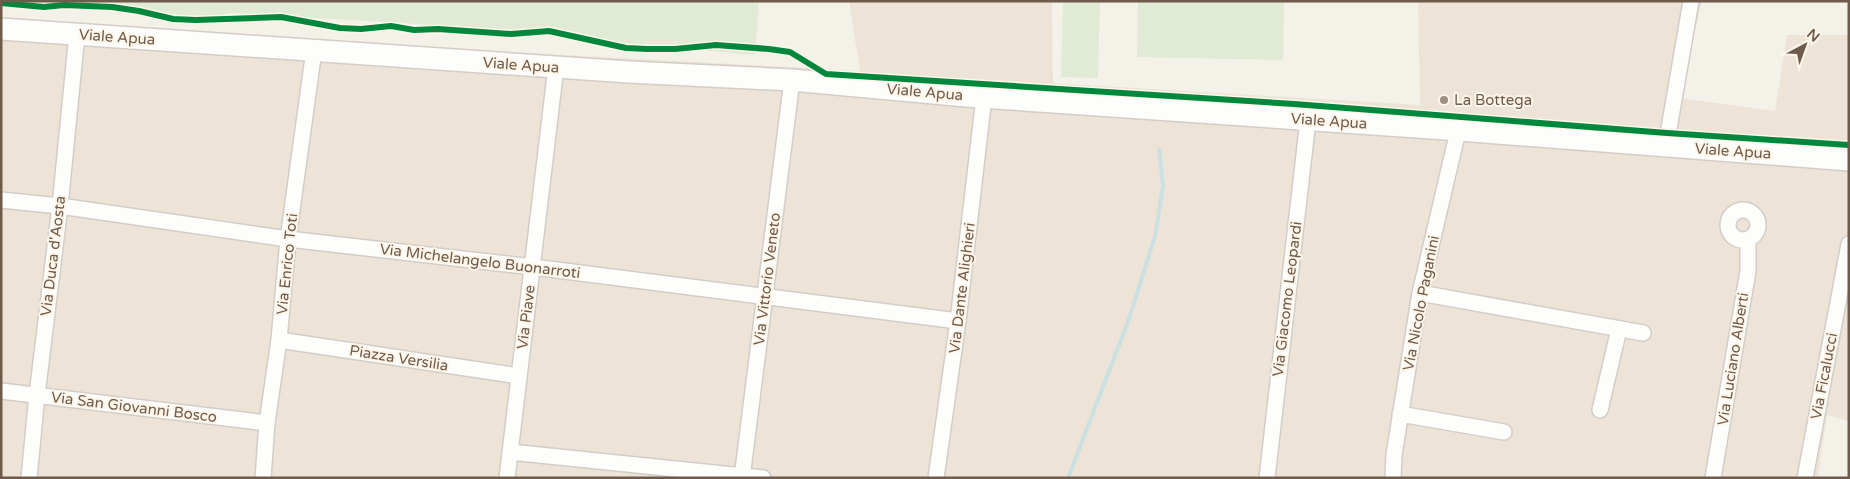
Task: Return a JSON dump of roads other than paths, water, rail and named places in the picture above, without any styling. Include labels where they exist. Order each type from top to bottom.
[{"type":"street","points":[[1666,146],[1690,1]]},
{"type":"street","name":"Viale Apua","points":[[1,29],[556,67],[792,80],[984,97],[1458,130],[1849,160]]},
{"type":"street","name":"Via Duca d'Aosta","points":[[29,478],[36,394],[60,206],[77,34]]},
{"type":"street","name":"Via Enrico Toti","points":[[263,478],[267,423],[279,340],[288,239],[314,50]]},
{"type":"street","name":"Via Piave","points":[[507,478],[556,67]]},
{"type":"street","name":"Via Vittorio Veneto","points":[[742,476],[792,80]]},
{"type":"street","name":"Via Dante Alighieri","points":[[936,478],[958,321],[984,97]]},
{"type":"street","name":"Via Giacomo Leopardi","points":[[1267,478],[1308,120]]},
{"type":"street","name":"Via Nicolo Paganini","points":[[1393,478],[1394,455],[1420,293],[1458,130]]},
{"type":"street","name":"Via Michelangelo Buonarroti","points":[[1,200],[60,206],[288,239],[532,267],[958,321]]},
{"type":"street","name":"Via Luciano Alberti","points":[[1714,478],[1748,272],[1748,240]]},
{"type":"street","name":"Via Ficalucci","points":[[1805,478],[1849,244]]},
{"type":"street","points":[[1420,293],[1644,333]]},
{"type":"street","points":[[1600,410],[1619,329]]},
{"type":"street","name":"Piazza Versilia","points":[[279,340],[519,376]]},
{"type":"street","name":"Via San Giovanni Bosco","points":[[1,391],[267,423]]},
{"type":"street","points":[[1400,414],[1504,432]]},
{"type":"street","points":[[510,452],[763,478]]},
{"type":"waterway","points":[[1068,478],[1129,319],[1155,236],[1163,186],[1159,149]]},
{"type":"place","name":"La Bottega","points":[[1444,100]]}]
